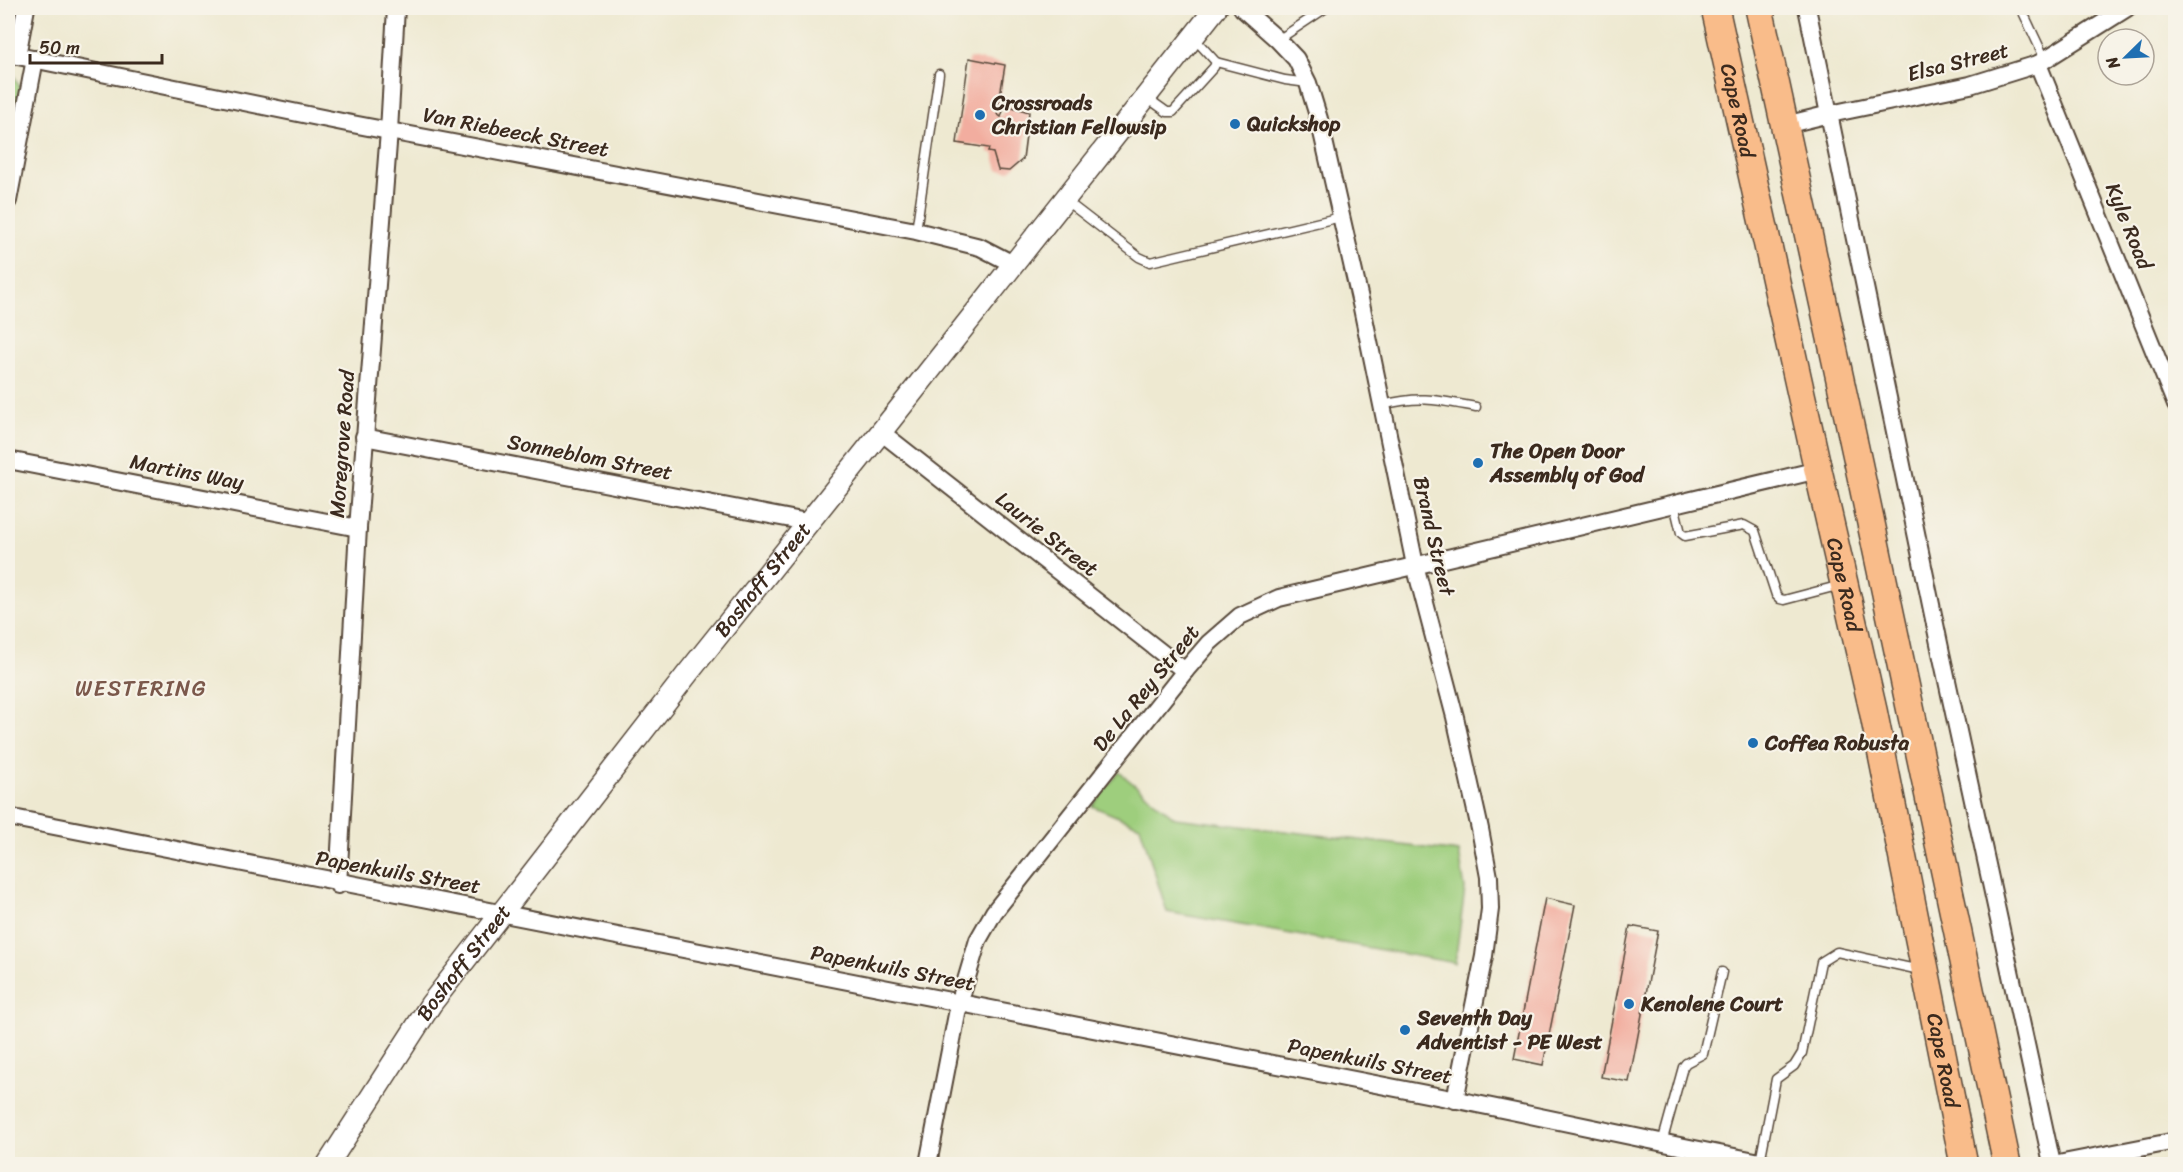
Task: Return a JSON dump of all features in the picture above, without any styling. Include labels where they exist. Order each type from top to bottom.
[{"type":"main road","name":"Cape Road","points":[[1715,8],[1873,710],[1964,1164]]},
{"type":"main road","name":"Cape Road","points":[[1759,8],[2007,1164]]},
{"type":"street","points":[[12,55],[26,8]]},
{"type":"street","name":"Moregrove Road","points":[[338,885],[364,437],[389,131],[396,8]]},
{"type":"street","name":"Boshoff Street","points":[[328,1164],[431,1004],[807,522],[881,432],[1216,8]]},
{"type":"street","name":"Brand Street","points":[[1242,8],[1296,59],[1308,83],[1341,217],[1416,565],[1455,717],[1488,877],[1490,909],[1484,956],[1455,1100]]},
{"type":"street","points":[[1807,8],[1941,652],[2052,1164]]},
{"type":"street","name":"Elsa Street","points":[[1785,125],[1970,85],[2042,62],[2127,8]]},
{"type":"street","name":"Van Riebeeck Street","points":[[12,55],[389,131],[916,231],[980,247],[1013,264]]},
{"type":"street","points":[[8,201],[35,59]]},
{"type":"street","name":"Kyle Road","points":[[2042,62],[2175,405]]},
{"type":"street","name":"Laurie Street","points":[[881,432],[1185,671]]},
{"type":"street","name":"Sonneblom Street","points":[[364,437],[807,522]]},
{"type":"street","name":"Martins Way","points":[[8,460],[358,528]]},
{"type":"street","name":"De La Rey Street","points":[[928,1164],[959,1004],[978,940],[994,912],[1185,671],[1227,626],[1260,606],[1279,598],[1818,470]]},
{"type":"street","name":"Papenkuils Street","points":[[8,818],[338,885],[501,914],[1455,1100],[1662,1143],[1708,1158],[1765,1163]]},
{"type":"street","points":[[2058,1164],[2175,1141]]},
{"type":"lane","points":[[1278,40],[1326,8]]},
{"type":"lane","points":[[2021,8],[2042,62]]},
{"type":"lane","points":[[1192,37],[1216,62],[1285,80],[1308,83]]},
{"type":"lane","points":[[1145,96],[1167,112],[1175,111],[1216,62]]},
{"type":"lane","points":[[916,231],[939,74]]},
{"type":"lane","points":[[1063,199],[1139,257],[1150,262],[1341,217]]},
{"type":"lane","points":[[1382,405],[1408,399],[1432,399],[1476,407]]},
{"type":"lane","points":[[1674,504],[1681,533],[1685,536],[1744,525],[1755,531],[1779,599],[1784,600],[1844,584]]},
{"type":"lane","points":[[1765,1163],[1776,1079],[1794,1066],[1802,1053],[1821,962],[1838,952],[1927,971]]},
{"type":"lane","points":[[1662,1143],[1683,1067],[1703,1054],[1722,972]]},
{"type":"green space","points":[[8,71],[20,87],[8,154]]},
{"type":"green space","points":[[1119,772],[1175,818],[1459,852],[1465,889],[1455,963],[1167,912],[1140,826],[1092,806]]},
{"type":"building","name":"Crossroads Christian Fellowsip","points":[[969,58],[1005,65],[997,114],[1001,117],[1005,105],[1029,112],[1023,159],[1009,171],[998,170],[993,153],[988,152],[989,148],[957,143]]},
{"type":"building","points":[[1545,898],[1575,905],[1543,1065],[1514,1059]]},
{"type":"building","name":"Kenolene Court","points":[[1630,926],[1658,931],[1629,1082],[1601,1077]]},
{"type":"place","name":"Crossroads Christian Fellowsip","points":[[980,115]]},
{"type":"place","name":"Quickshop","points":[[1235,124]]},
{"type":"place","name":"The Open Door Assembly of God","points":[[1478,463]]},
{"type":"place","name":"Coffea Robusta","points":[[1753,743]]},
{"type":"place","name":"Kenolene Court","points":[[1629,1004]]},
{"type":"place","name":"Seventh Day Adventist - PE West","points":[[1405,1030]]},
{"type":"district","name":"WESTERING","points":[[141,688]]}]
